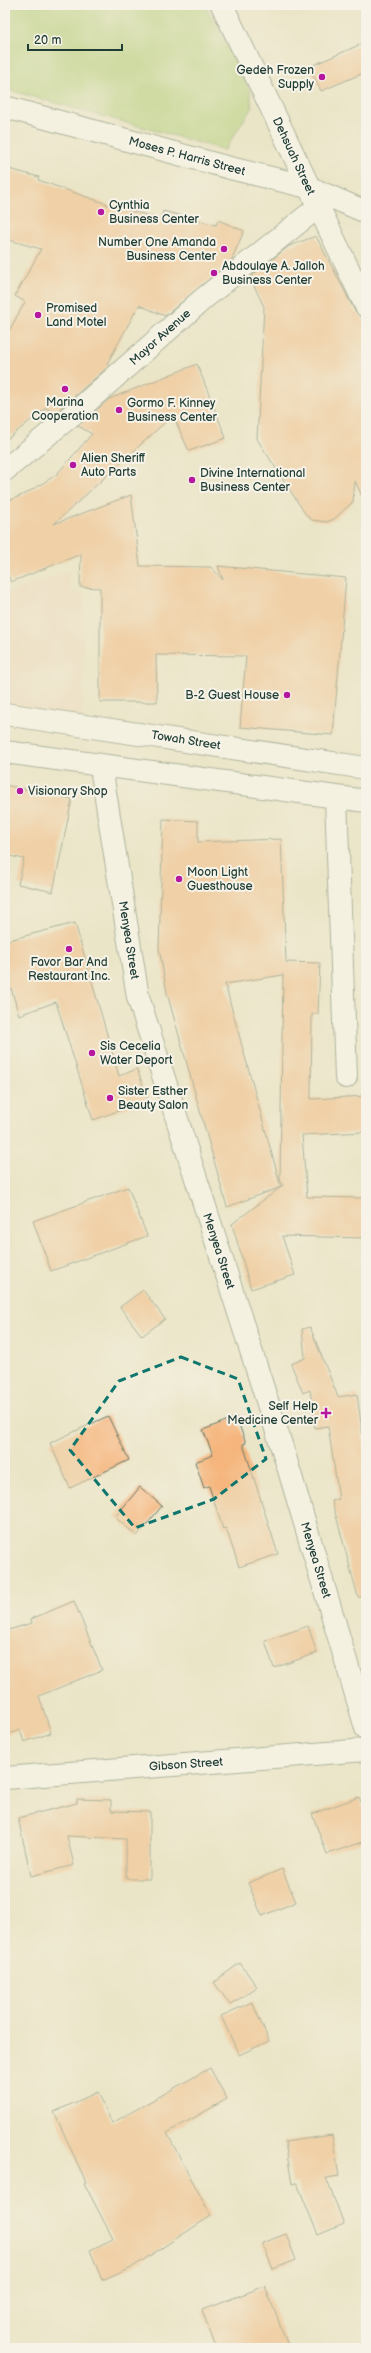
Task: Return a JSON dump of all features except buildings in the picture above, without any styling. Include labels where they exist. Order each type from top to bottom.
[{"type":"main road","name":"Dehsuah Street","points":[[222,5],[366,306]]},
{"type":"main road","name":"Moses P. Harris Street","points":[[5,107],[230,168],[308,187],[366,212]]},
{"type":"main road","name":"Mayor Avenue","points":[[5,470],[79,409],[203,299],[318,207]]},
{"type":"main road","name":"Towah Street","points":[[5,714],[366,768]]},
{"type":"main road","points":[[5,752],[101,767],[366,801]]},
{"type":"main road","name":"Menyea Street","points":[[101,767],[138,997],[286,1460],[366,1728]]},
{"type":"main road","points":[[336,798],[346,1077]]},
{"type":"main road","name":"Gibson Street","points":[[5,1778],[366,1750]]},
{"type":"highlighted area","points":[[181,1357],[238,1379],[266,1459],[214,1499],[135,1528],[70,1450],[119,1381]]},
{"type":"shaded area","points":[[69,570],[69,592],[84,594],[83,718],[5,704],[5,588],[8,593]]},
{"type":"green space","points":[[5,5],[205,5],[250,90],[252,107],[225,150],[5,89]]},
{"type":"place","name":"Gedeh Frozen Supply","points":[[322,77]]},
{"type":"place","name":"Cynthia Business Center","points":[[101,212]]},
{"type":"place","name":"Number One Amanda Business Center","points":[[224,249]]},
{"type":"place","name":"Abdoulaye A. Jalloh Business Center","points":[[214,273]]},
{"type":"place","name":"Promised Land Motel","points":[[38,315]]},
{"type":"place","name":"Marina Cooperation","points":[[65,389]]},
{"type":"place","name":"Gormo F. Kinney Business Center","points":[[119,410]]},
{"type":"place","name":"Alien Sheriff Auto Parts","points":[[73,465]]},
{"type":"place","name":"Divine International Business Center","points":[[192,480]]},
{"type":"place","name":"B-2 Guest House","points":[[287,695]]},
{"type":"place","name":"Visionary Shop","points":[[20,791]]},
{"type":"place","name":"Moon Light Guesthouse","points":[[179,879]]},
{"type":"place","name":"Favor Bar And Restaurant Inc.","points":[[69,949]]},
{"type":"place","name":"Sis Cecelia Water Deport","points":[[92,1053]]},
{"type":"place","name":"Sister Esther Beauty Salon","points":[[110,1098]]},
{"type":"place","name":"Self Help Medicine Center","points":[[326,1413]]}]
